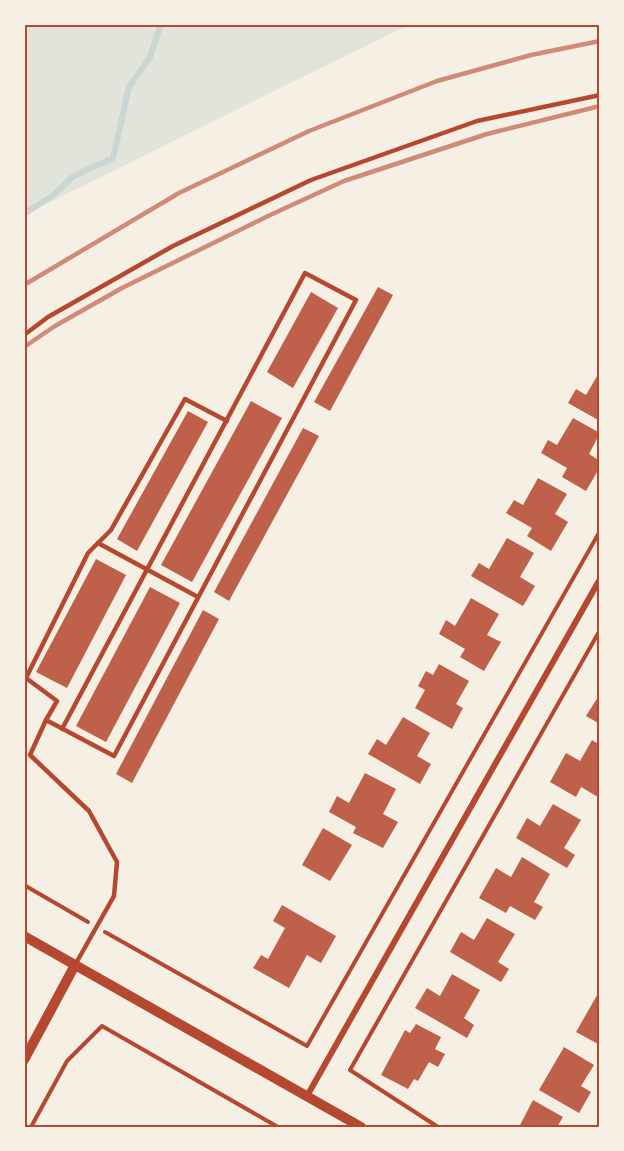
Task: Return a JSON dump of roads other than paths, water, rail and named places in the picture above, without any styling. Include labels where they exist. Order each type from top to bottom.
[{"type":"street","points":[[307,1096],[600,579]]},
{"type":"street","points":[[24,936],[361,1127]]},
{"type":"street","points":[[24,1060],[75,966]]},
{"type":"lane","points":[[24,334],[48,317],[173,246],[310,180],[477,121],[600,95]]},
{"type":"lane","points":[[46,720],[63,729],[114,756],[356,300],[305,273],[63,729]]},
{"type":"lane","points":[[75,966],[114,896],[117,862],[89,811],[30,755],[57,700],[26,678],[88,553],[111,530],[185,399],[227,421]]},
{"type":"lane","points":[[98,543],[198,597]]},
{"type":"waterway","points":[[24,214],[52,196],[74,176],[113,158],[129,87],[150,57],[161,24]]},
{"type":"railway","points":[[24,285],[179,193],[309,131],[437,81],[531,55],[600,41]]},
{"type":"railway","points":[[24,347],[55,326],[122,288],[344,181],[487,134],[600,106]]}]
